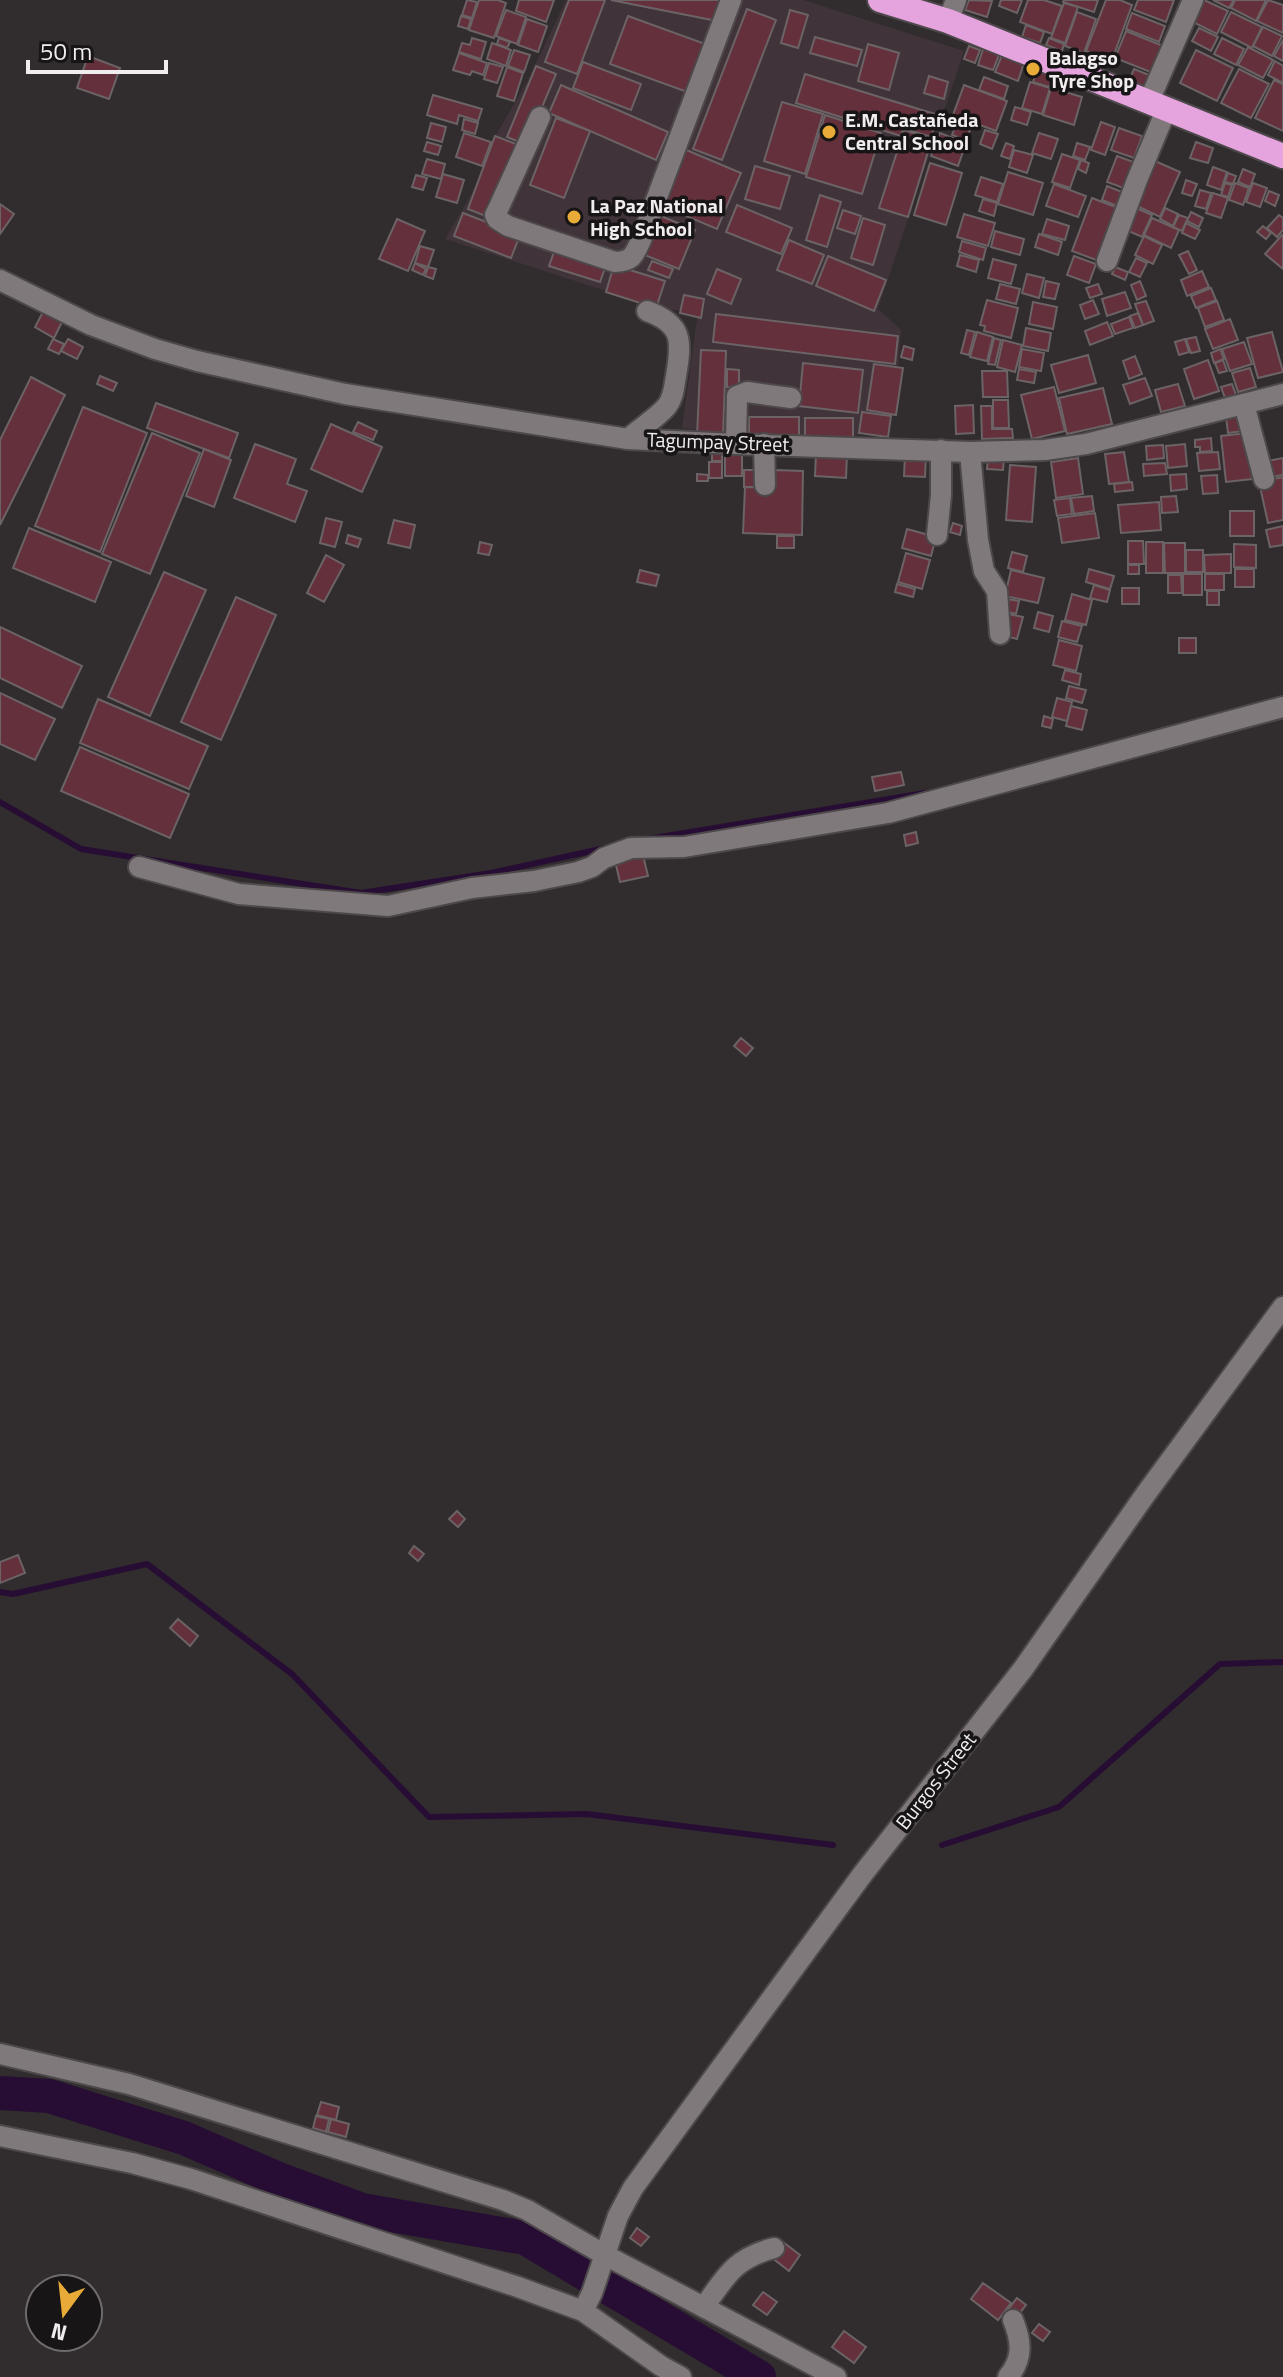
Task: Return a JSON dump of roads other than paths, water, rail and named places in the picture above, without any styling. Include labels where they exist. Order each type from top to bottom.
[{"type":"highway","points":[[880,0],[952,10],[1158,104],[1283,156]]},
{"type":"street","points":[[540,117],[495,215],[497,219],[508,226],[615,262],[626,262],[634,255],[641,240],[731,0]]},
{"type":"street","points":[[1107,261],[1137,180],[1158,104],[1193,0]]},
{"type":"street","name":"Tagumpay Street","points":[[0,280],[91,325],[155,349],[259,376],[345,394],[628,439],[970,452],[1045,450],[1086,444],[1283,394]]},
{"type":"street","points":[[628,439],[670,403],[681,350],[674,327],[668,320],[647,311]]},
{"type":"street","points":[[736,444],[737,396],[747,392],[791,398]]},
{"type":"street","points":[[1244,404],[1264,479]]},
{"type":"street","points":[[764,444],[765,485]]},
{"type":"street","points":[[937,535],[941,450]]},
{"type":"street","points":[[970,452],[978,540],[984,571],[997,591],[1000,634]]},
{"type":"street","points":[[139,867],[239,894],[388,906],[472,888],[578,872],[631,848],[684,847],[888,813],[1283,707]]},
{"type":"street","name":"Burgos Street","points":[[587,2302],[618,2216],[633,2188],[862,1875],[1023,1669],[1145,1495],[1283,1307]]},
{"type":"street","points":[[0,2054],[129,2084],[483,2192],[527,2210],[604,2258],[836,2377]]},
{"type":"street","points":[[0,2136],[132,2163],[191,2179],[343,2231],[587,2302],[661,2366],[681,2377]]},
{"type":"street","points":[[704,2307],[728,2274],[749,2255],[774,2248]]},
{"type":"street","points":[[1008,2377],[1020,2357],[1020,2342],[1013,2320]]},
{"type":"waterway","points":[[648,839],[925,793]]},
{"type":"waterway","points":[[0,802],[81,849],[361,893],[491,873],[605,848]]},
{"type":"waterway","points":[[0,1592],[13,1594],[147,1564],[292,1674],[429,1817],[587,1814],[833,1845]]},
{"type":"waterway","points":[[942,1845],[1059,1807],[1220,1664],[1283,1662]]},
{"type":"waterway","points":[[0,2093],[49,2096],[184,2138],[281,2180],[362,2210],[525,2238],[759,2377]]},
{"type":"place","name":"Balagso Tyre Shop","points":[[1033,69]]},
{"type":"place","name":"E.M. Castañeda Central School","points":[[829,132]]},
{"type":"place","name":"La Paz National High School","points":[[574,217]]}]
